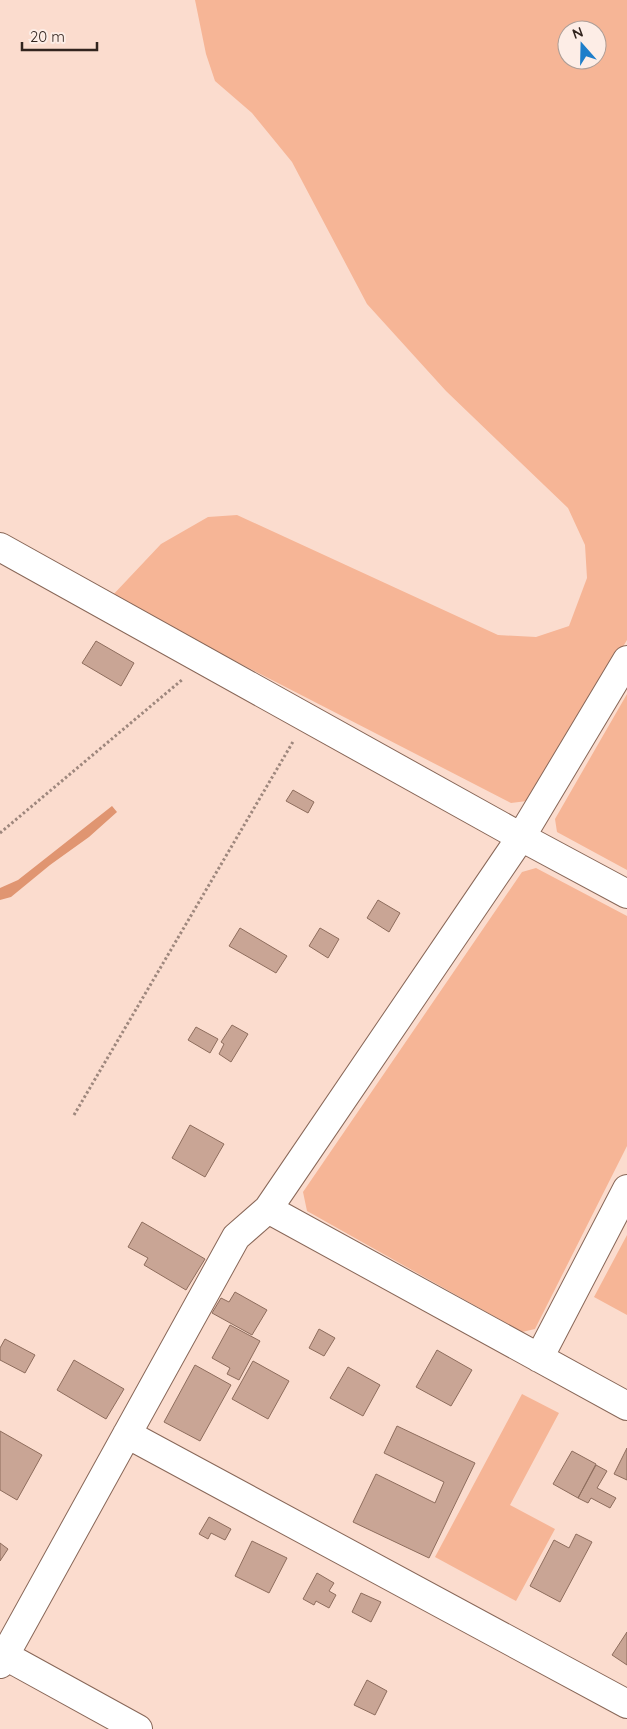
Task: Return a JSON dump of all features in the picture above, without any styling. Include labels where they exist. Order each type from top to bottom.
[{"type":"street","points":[[0,547],[627,894]]},
{"type":"street","points":[[138,1729],[2,1658],[236,1238],[268,1209],[521,837],[627,660]]},
{"type":"street","points":[[539,1358],[627,1189]]},
{"type":"street","points":[[268,1209],[627,1406]]},
{"type":"street","points":[[127,1434],[627,1704]]},
{"type":"path","points":[[0,833],[205,661]]},
{"type":"path","points":[[74,1115],[307,718]]},
{"type":"shaded area","points":[[195,0],[627,0],[627,640],[534,795],[527,801],[511,803],[111,597],[161,544],[208,517],[237,515],[498,635],[536,637],[569,626],[587,578],[585,545],[568,508],[446,391],[367,304],[292,162],[252,113],[215,81],[206,54]]},
{"type":"shaded area","points":[[627,694],[627,870],[557,832],[555,819]]},
{"type":"shaded area","points":[[112,806],[117,812],[89,837],[50,865],[11,897],[0,900],[0,888],[18,880]]},
{"type":"shaded area","points":[[536,868],[627,916],[627,1146],[535,1329],[522,1332],[307,1211],[303,1192],[522,872]]},
{"type":"shaded area","points":[[627,1235],[627,1315],[594,1297]]},
{"type":"shaded area","points":[[522,1394],[559,1413],[510,1505],[555,1529],[516,1601],[435,1557]]},
{"type":"building","points":[[96,641],[134,663],[121,686],[82,663]]},
{"type":"building","points":[[293,790],[314,802],[308,813],[286,801]]},
{"type":"building","points":[[378,900],[400,913],[389,932],[367,918]]},
{"type":"building","points":[[240,928],[287,956],[276,973],[229,946]]},
{"type":"building","points":[[320,928],[339,939],[328,958],[309,946]]},
{"type":"building","points":[[232,1025],[248,1034],[231,1062],[219,1054],[224,1044],[221,1042]]},
{"type":"building","points":[[196,1027],[218,1039],[210,1053],[188,1040]]},
{"type":"building","points":[[190,1125],[224,1144],[205,1177],[172,1158]]},
{"type":"building","points":[[142,1222],[205,1259],[186,1290],[144,1265],[148,1258],[128,1247]]},
{"type":"building","points":[[235,1292],[267,1310],[252,1335],[212,1313],[221,1298],[229,1302]]},
{"type":"building","points":[[230,1325],[260,1341],[239,1380],[227,1374],[230,1368],[212,1358]]},
{"type":"building","points":[[319,1329],[335,1338],[324,1356],[309,1348]]},
{"type":"building","points":[[5,1339],[35,1355],[25,1373],[0,1360],[0,1348]]},
{"type":"building","points":[[437,1350],[472,1370],[451,1406],[416,1387]]},
{"type":"building","points":[[74,1360],[124,1389],[106,1419],[57,1390]]},
{"type":"building","points":[[253,1361],[289,1381],[268,1419],[232,1399]]},
{"type":"building","points":[[195,1365],[231,1385],[200,1441],[164,1422]]},
{"type":"building","points":[[348,1367],[380,1385],[363,1416],[330,1398]]},
{"type":"building","points":[[397,1426],[475,1463],[429,1558],[353,1522],[376,1474],[435,1503],[444,1482],[384,1453]]},
{"type":"building","points":[[0,1431],[42,1455],[17,1500],[0,1490]]},
{"type":"building","points":[[627,1448],[627,1480],[614,1474]]},
{"type":"building","points":[[572,1451],[596,1464],[578,1498],[553,1484]]},
{"type":"building","points":[[596,1465],[607,1471],[597,1488],[616,1498],[610,1508],[591,1498],[588,1503],[578,1498]]},
{"type":"building","points":[[209,1517],[231,1529],[225,1540],[211,1533],[208,1539],[199,1534]]},
{"type":"building","points":[[576,1534],[592,1542],[560,1602],[530,1586],[554,1540],[569,1548]]},
{"type":"building","points":[[252,1541],[287,1558],[269,1593],[235,1576]]},
{"type":"building","points":[[0,1543],[8,1549],[0,1561]]},
{"type":"building","points":[[317,1573],[334,1583],[329,1591],[336,1595],[329,1608],[316,1601],[314,1605],[303,1599]]},
{"type":"building","points":[[361,1593],[381,1602],[371,1622],[352,1612]]},
{"type":"building","points":[[627,1632],[627,1665],[612,1655]]},
{"type":"building","points":[[367,1680],[387,1691],[375,1715],[354,1705]]}]
